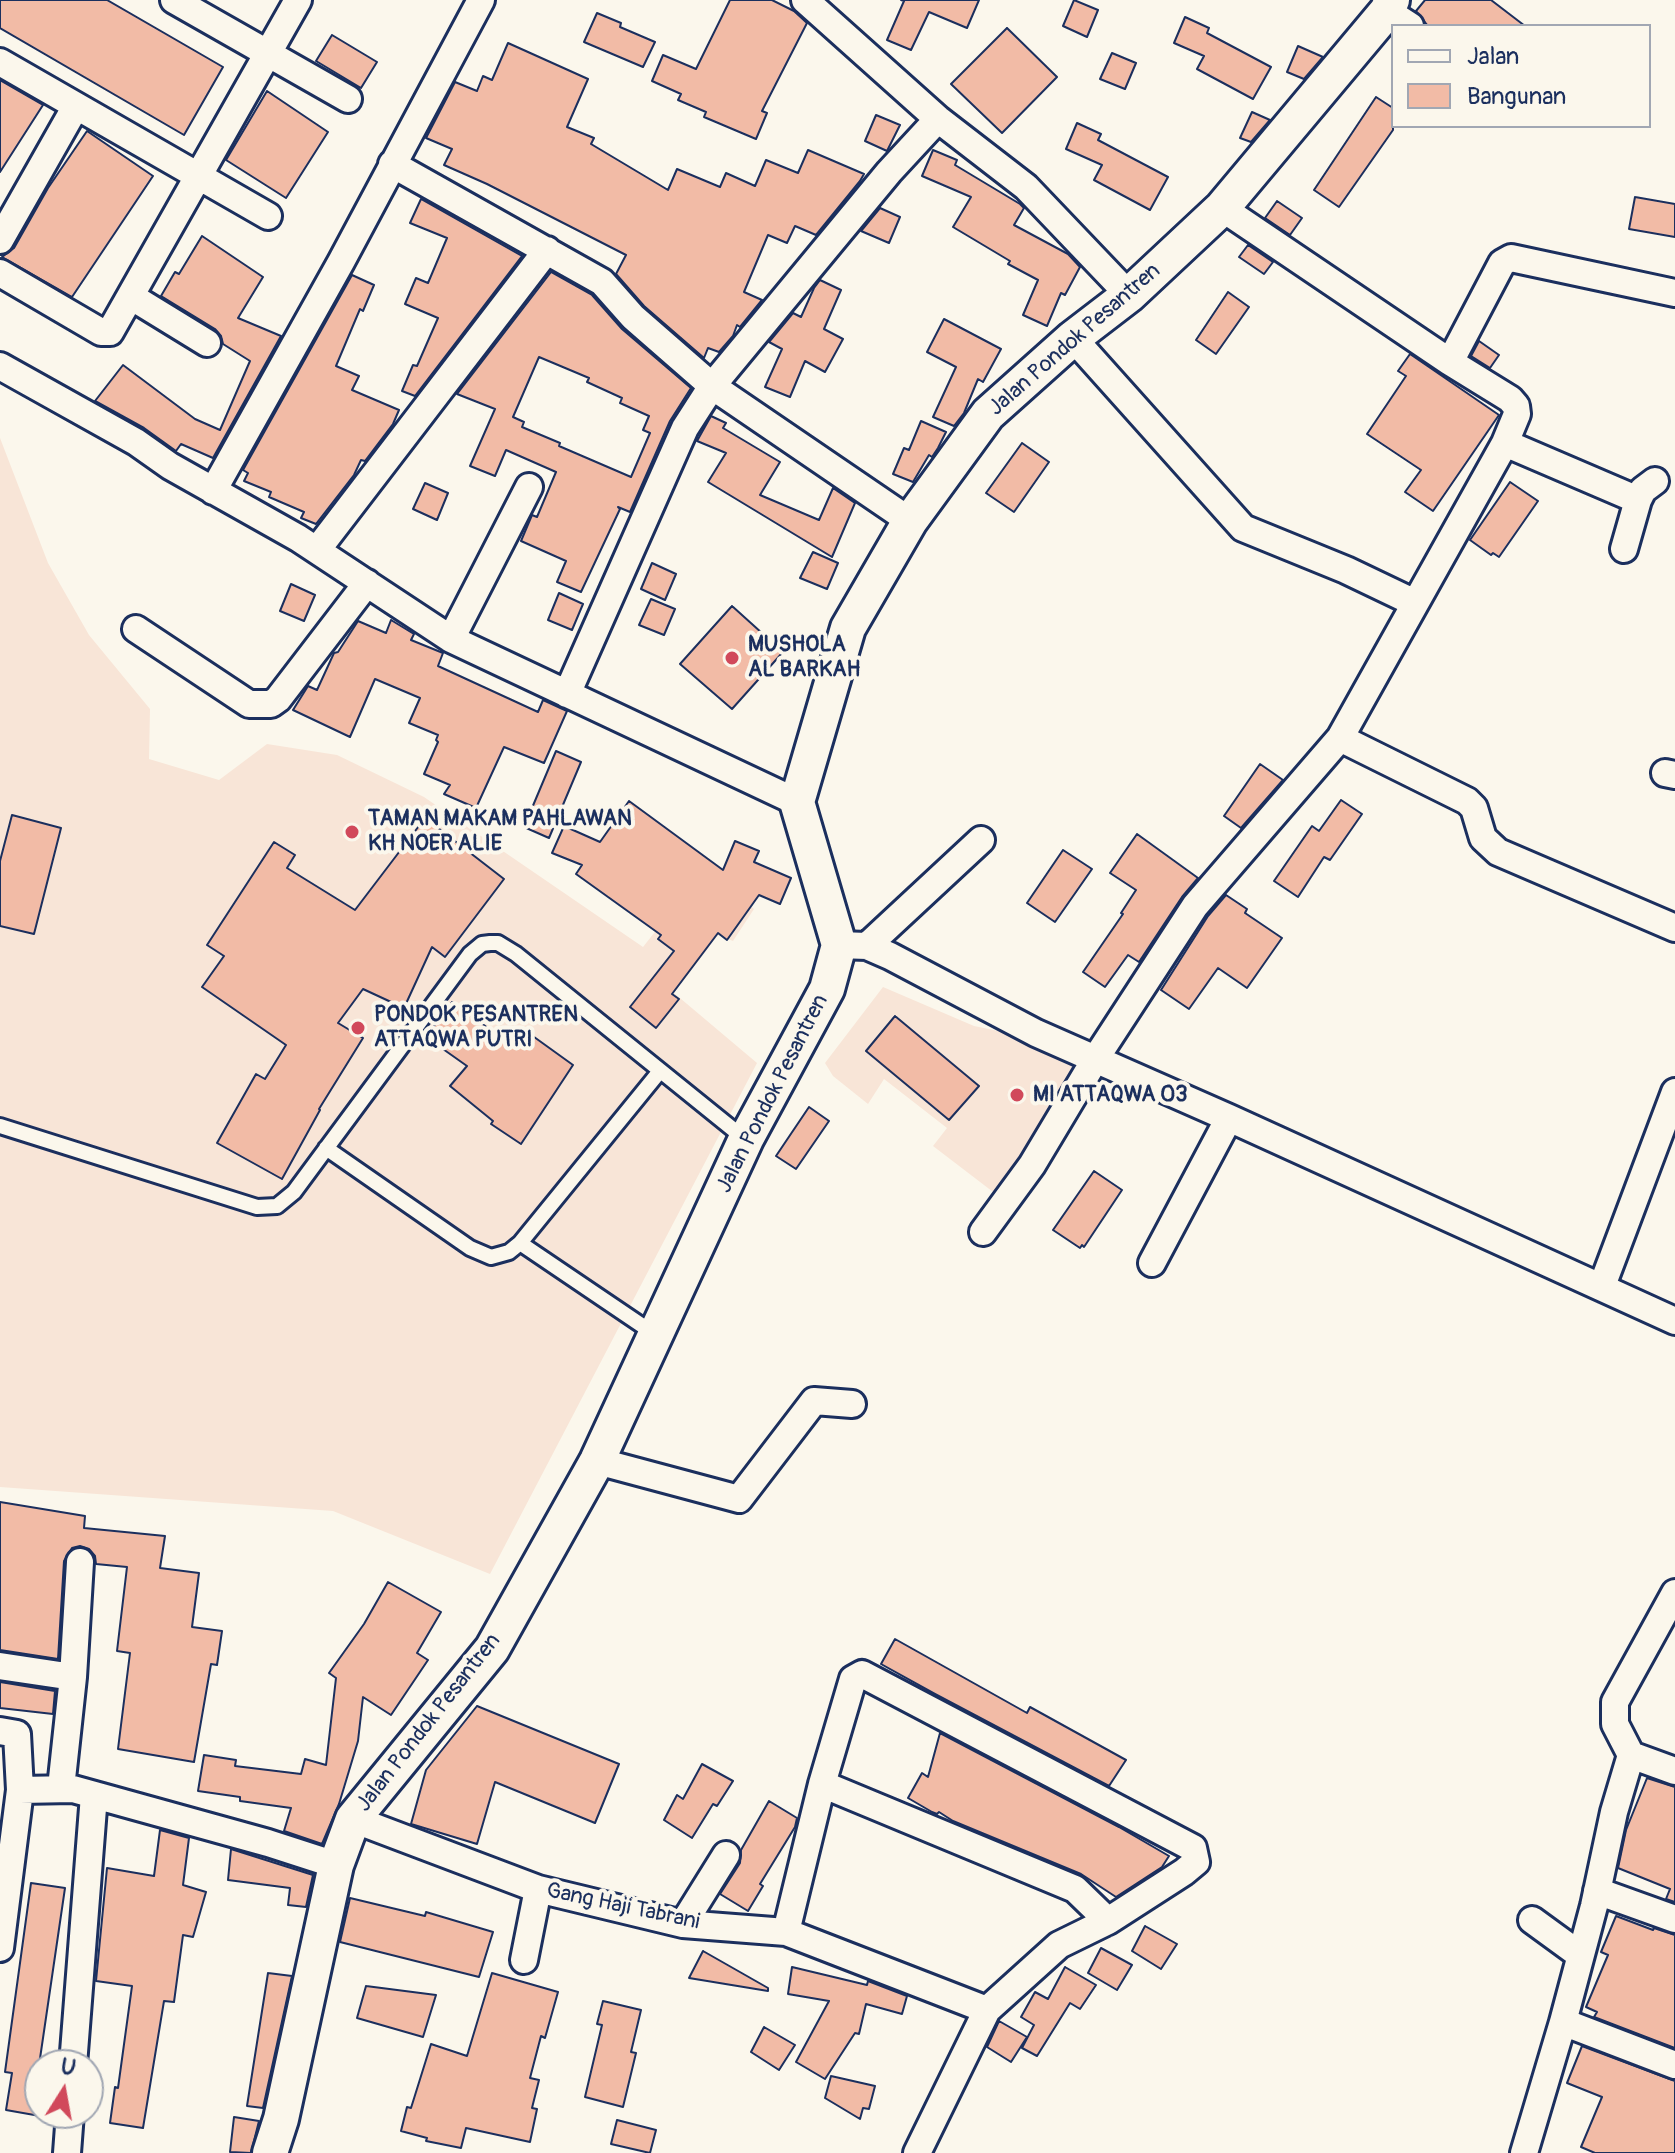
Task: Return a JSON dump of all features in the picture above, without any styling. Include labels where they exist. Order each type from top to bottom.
[{"type":"street","points":[[174,0],[348,99]]},
{"type":"street","points":[[0,273],[107,334],[113,329],[298,0]]},
{"type":"street","points":[[213,491],[481,0]]},
{"type":"street","points":[[805,0],[938,119],[1026,187],[1129,295]]},
{"type":"street","name":"Jalan Pondok Pesantren","points":[[797,802],[848,628],[910,521],[988,414],[1073,338],[1129,295],[1222,208],[1396,12]]},
{"type":"street","points":[[0,62],[268,216]]},
{"type":"street","points":[[0,240],[76,106]]},
{"type":"street","points":[[567,694],[685,428],[712,386],[889,172],[938,119]]},
{"type":"street","points":[[392,164],[602,282],[633,317],[712,386],[910,521]]},
{"type":"street","points":[[983,1232],[1032,1165],[1096,1058],[1195,906],[1340,738],[1505,443],[1517,414],[1516,406],[1510,399],[1222,208]]},
{"type":"street","points":[[317,550],[547,250]]},
{"type":"street","points":[[1450,362],[1502,263],[1511,258],[1675,293]]},
{"type":"street","points":[[132,297],[207,343]]},
{"type":"street","points":[[1073,338],[1243,528],[1346,570],[1415,603]]},
{"type":"street","points":[[0,366],[136,442],[170,466],[317,550],[451,639],[797,802],[853,945],[925,973],[1036,1033],[1675,1321]]},
{"type":"street","points":[[1505,443],[1647,490],[1624,549]]},
{"type":"street","points":[[451,639],[529,487]]},
{"type":"street","points":[[136,629],[249,704],[271,704],[367,583]]},
{"type":"street","points":[[1340,738],[1467,801],[1474,808],[1483,838],[1498,852],[1675,928]]},
{"type":"street","points":[[853,945],[981,840]]},
{"type":"street","name":"Jalan Pondok Pesantren","points":[[270,2153],[281,2119],[336,1865],[353,1819],[492,1649],[597,1461],[746,1139],[853,945]]},
{"type":"street","points":[[1602,1286],[1675,1092]]},
{"type":"street","points":[[1152,1263],[1229,1118]]},
{"type":"street","points":[[597,1461],[739,1499],[814,1401],[852,1404]]},
{"type":"street","points":[[73,2049],[79,1791],[73,1677],[80,1562]]},
{"type":"street","points":[[1671,1610],[1615,1702],[1615,1724],[1631,1755],[1675,1771]]},
{"type":"street","points":[[0,1666],[73,1677]]},
{"type":"street","points":[[786,1932],[822,1784],[853,1679],[862,1674],[1193,1848],[1196,1862],[1184,1872],[1108,1921],[1059,1945],[987,2010],[917,2153]]},
{"type":"street","points":[[0,1731],[17,1734],[20,1790],[5,1862],[0,1948]]},
{"type":"street","points":[[1529,2151],[1631,1755]]},
{"type":"street","points":[[822,1784],[1075,1889],[1108,1921]]},
{"type":"street","points":[[20,1790],[79,1791],[336,1865]]},
{"type":"street","name":"Gang Haji Tabrani","points":[[353,1819],[538,1889],[683,1924],[786,1932],[987,2010]]},
{"type":"street","points":[[683,1924],[726,1855]]},
{"type":"street","points":[[524,1960],[538,1889]]},
{"type":"street","points":[[1597,1891],[1675,1919]]},
{"type":"street","points":[[1532,1920],[1580,1955]]},
{"type":"street","points":[[1563,2022],[1675,2065]]},
{"type":"street","points":[[67,2153],[69,2129]]},
{"type":"lane","points":[[0,1126],[267,1208],[287,1200],[470,954],[482,944],[498,943],[516,954],[746,1139]]},
{"type":"lane","points":[[326,1148],[470,1248],[491,1257],[509,1252],[520,1243],[660,1071]]},
{"type":"lane","points":[[520,1243],[656,1335]]},
{"type":"shaded area","name":"PONDOK PESANTREN ATTAQWA PUTRI","points":[[0,438],[48,563],[89,635],[150,709],[149,759],[219,780],[267,744],[337,755],[424,797],[643,947],[703,871],[754,909],[733,941],[718,935],[674,993],[757,1063],[490,1574],[333,1511],[0,1487]]},
{"type":"shaded area","name":"MI ATTAQWA 03","points":[[883,987],[974,1026],[1091,1050],[1001,1198],[933,1146],[947,1128],[884,1079],[868,1104],[833,1076],[825,1063]],"holes":[[[866,1051],[978,1086],[949,1120]]]},
{"type":"building","points":[[0,0],[107,0],[223,67],[184,135],[0,28]]},
{"type":"building","points":[[730,0],[772,0],[794,11],[807,23],[762,111],[767,113],[756,139],[704,117],[706,112],[678,100],[681,94],[652,81],[663,55],[696,69]]},
{"type":"building","points":[[901,0],[979,0],[967,28],[929,12],[911,50],[887,40],[904,1]]},
{"type":"building","points":[[1074,0],[1098,10],[1087,37],[1063,26]]},
{"type":"building","points":[[1425,0],[1491,0],[1522,24],[1426,24],[1416,11]]},
{"type":"building","points":[[597,13],[655,42],[643,67],[584,42]]},
{"type":"building","points":[[1185,17],[1209,28],[1207,33],[1271,67],[1253,99],[1197,69],[1204,56],[1174,43]]},
{"type":"building","points":[[1007,28],[1057,77],[1002,133],[951,84]]},
{"type":"building","points":[[332,35],[377,62],[361,88],[316,61]]},
{"type":"building","points":[[508,43],[588,79],[567,127],[594,138],[591,144],[668,190],[677,169],[720,187],[726,173],[755,186],[766,160],[798,173],[808,150],[864,174],[816,235],[795,226],[787,243],[768,235],[744,292],[762,300],[740,327],[737,325],[733,336],[719,352],[708,348],[704,358],[644,306],[616,274],[626,255],[444,165],[452,149],[426,138],[455,82],[477,91],[483,76],[492,80]]},
{"type":"building","points":[[1298,46],[1323,57],[1304,79],[1287,72]]},
{"type":"building","points":[[1112,53],[1136,63],[1125,89],[1100,79]]},
{"type":"building","points":[[0,80],[43,105],[0,172]]},
{"type":"building","points":[[267,91],[328,132],[286,198],[226,160]]},
{"type":"building","points":[[1376,97],[1391,107],[1393,130],[1339,207],[1314,190]]},
{"type":"building","points":[[1252,112],[1270,120],[1251,142],[1240,138]]},
{"type":"building","points":[[876,115],[900,125],[887,151],[865,141]]},
{"type":"building","points":[[1077,123],[1101,134],[1098,140],[1168,177],[1150,210],[1094,180],[1102,165],[1066,149]]},
{"type":"building","points":[[87,131],[153,176],[72,297],[2,257],[14,248],[48,188]]},
{"type":"building","points":[[933,150],[957,160],[955,165],[1020,204],[1024,208],[1014,225],[1068,254],[1080,267],[1065,295],[1061,293],[1047,326],[1023,315],[1038,280],[953,227],[971,197],[922,176]]},
{"type":"building","points":[[1635,197],[1675,204],[1675,237],[1629,229]]},
{"type":"building","points":[[421,199],[522,256],[415,396],[402,391],[438,318],[405,304],[416,278],[428,283],[447,238],[410,223]]},
{"type":"building","points":[[1277,201],[1302,218],[1290,235],[1265,218]]},
{"type":"building","points":[[880,208],[900,217],[889,243],[861,231]]},
{"type":"building","points":[[202,236],[263,277],[238,318],[281,336],[213,458],[181,444],[176,451],[144,428],[95,401],[123,365],[195,419],[220,430],[250,361],[223,344],[215,329],[161,296],[175,272],[179,274]]},
{"type":"building","points":[[1248,245],[1273,262],[1264,274],[1239,257]]},
{"type":"building","points":[[551,272],[592,295],[622,329],[691,388],[670,421],[630,512],[618,507],[620,509],[581,592],[557,582],[566,561],[521,541],[532,515],[537,517],[556,472],[506,450],[495,476],[470,466],[495,409],[457,394]],"holes":[[[539,357],[589,378],[587,382],[622,398],[620,403],[649,416],[643,430],[650,433],[631,477],[559,446],[560,443],[522,427],[524,422],[513,417]]]},
{"type":"building","points":[[352,275],[374,285],[363,311],[360,309],[336,366],[359,376],[352,390],[399,410],[393,424],[365,461],[361,460],[354,475],[316,524],[301,518],[304,512],[269,497],[271,492],[244,481],[248,473],[243,470]]},
{"type":"building","points":[[820,280],[841,290],[824,329],[843,339],[825,372],[805,361],[790,397],[765,387],[782,349],[769,342],[793,313],[801,317]]},
{"type":"building","points":[[1228,292],[1249,307],[1216,354],[1196,340]]},
{"type":"building","points":[[944,319],[1001,349],[983,382],[978,379],[964,413],[954,426],[933,417],[956,367],[927,352]]},
{"type":"building","points":[[1479,341],[1499,355],[1490,368],[1471,356]]},
{"type":"building","points":[[1410,354],[1499,415],[1433,511],[1405,492],[1421,470],[1367,434],[1406,376],[1398,371]]},
{"type":"building","points":[[711,416],[726,423],[723,428],[780,462],[760,495],[819,520],[833,488],[855,503],[832,557],[708,482],[726,453],[697,441]]},
{"type":"building","points":[[921,421],[946,432],[913,482],[893,474],[904,448],[909,450]]},
{"type":"building","points":[[1022,443],[1049,462],[1014,512],[986,493]]},
{"type":"building","points":[[1510,482],[1538,501],[1499,557],[1470,540]]},
{"type":"building","points":[[425,483],[448,493],[437,520],[413,509]]},
{"type":"building","points":[[813,552],[838,563],[827,589],[800,578]]},
{"type":"building","points":[[652,563],[676,574],[665,600],[641,589]]},
{"type":"building","points":[[291,584],[315,595],[304,621],[280,611]]},
{"type":"building","points":[[559,593],[583,604],[572,630],[548,620]]},
{"type":"building","points":[[651,599],[675,609],[664,635],[639,625]]},
{"type":"building","name":"MUSHOLA AL BARKAH","points":[[732,606],[783,652],[732,709],[680,664]]},
{"type":"building","points":[[391,620],[414,634],[411,640],[443,653],[438,666],[538,712],[543,700],[567,711],[544,763],[504,747],[476,808],[444,794],[450,785],[424,774],[438,735],[409,723],[420,698],[375,679],[350,737],[293,710],[308,686],[317,690],[334,653],[338,652],[358,621],[386,633]]},
{"type":"building","points":[[556,751],[581,762],[549,838],[524,827]]},
{"type":"building","points":[[1260,764],[1283,780],[1241,828],[1224,816]]},
{"type":"building","points":[[1341,800],[1362,814],[1330,860],[1324,857],[1298,897],[1274,881],[1312,826],[1319,831]]},
{"type":"building","points":[[629,801],[723,870],[735,841],[759,851],[754,862],[791,878],[780,904],[759,895],[727,940],[718,933],[672,994],[679,999],[656,1028],[630,1007],[674,951],[658,939],[661,935],[576,874],[582,865],[552,853],[564,826],[600,842]]},
{"type":"building","points":[[12,815],[61,828],[34,934],[0,926],[0,861]]},
{"type":"building","points":[[425,818],[504,879],[445,957],[432,947],[404,1008],[363,989],[338,1023],[363,1038],[319,1109],[282,1179],[217,1143],[256,1074],[265,1079],[286,1045],[202,987],[224,956],[207,945],[274,842],[295,855],[287,868],[355,910]]},
{"type":"building","points":[[1137,834],[1198,878],[1139,962],[1128,955],[1105,987],[1083,972],[1136,890],[1110,873]]},
{"type":"building","points":[[1063,850],[1092,869],[1055,922],[1027,903]]},
{"type":"building","points":[[1226,895],[1247,909],[1245,913],[1282,938],[1247,988],[1218,968],[1189,1009],[1161,990],[1208,916]]},
{"type":"building","points":[[452,1002],[510,1044],[523,1029],[573,1065],[521,1144],[491,1124],[493,1121],[450,1086],[467,1066],[426,1037]]},
{"type":"building","points":[[895,1016],[979,1086],[949,1120],[866,1051]]},
{"type":"building","points":[[809,1107],[829,1121],[796,1169],[776,1156]]},
{"type":"building","points":[[1094,1171],[1122,1190],[1084,1247],[1082,1245],[1080,1248],[1053,1230]]},
{"type":"building","points":[[0,1502],[85,1516],[84,1528],[165,1536],[160,1568],[199,1573],[192,1627],[222,1631],[217,1665],[211,1664],[194,1762],[118,1749],[130,1653],[117,1651],[127,1567],[96,1564],[95,1556],[89,1549],[80,1546],[72,1548],[64,1561],[58,1659],[0,1650]]},
{"type":"building","points":[[388,1582],[441,1612],[417,1653],[428,1660],[391,1715],[363,1697],[358,1741],[339,1804],[322,1844],[284,1831],[291,1808],[198,1791],[204,1755],[236,1760],[235,1766],[301,1774],[305,1759],[326,1765],[336,1678],[329,1673],[364,1624]]},
{"type":"building","points":[[895,1639],[1027,1713],[1030,1707],[1126,1760],[1109,1786],[881,1664]]},
{"type":"building","points":[[0,1682],[55,1691],[53,1714],[0,1708]]},
{"type":"building","points":[[477,1706],[619,1764],[595,1823],[495,1782],[477,1844],[411,1824],[426,1770]]},
{"type":"building","points":[[940,1733],[1169,1856],[1162,1867],[1116,1897],[1081,1874],[953,1821],[939,1812],[932,1812],[908,1798],[922,1773],[928,1777]]},
{"type":"building","points":[[702,1764],[733,1781],[717,1806],[713,1804],[692,1838],[664,1820],[677,1795],[683,1799]]},
{"type":"building","points":[[1647,1778],[1675,1787],[1675,1902],[1666,1899],[1670,1889],[1618,1868],[1626,1830]]},
{"type":"building","points":[[769,1801],[797,1818],[795,1827],[760,1884],[763,1886],[748,1911],[720,1894],[740,1863],[741,1850]]},
{"type":"building","points":[[160,1830],[189,1838],[183,1885],[206,1892],[193,1937],[183,1935],[174,2002],[164,2001],[143,2128],[110,2123],[132,1986],[96,1981],[107,1868],[154,1876]]},
{"type":"building","points":[[231,1849],[313,1875],[306,1907],[288,1905],[290,1888],[228,1880]]},
{"type":"building","points":[[31,1883],[65,1888],[41,2049],[24,2049],[24,2113],[6,2110],[12,2073],[5,2072]]},
{"type":"building","points":[[350,1898],[425,1916],[426,1912],[493,1932],[479,1977],[340,1942]]},
{"type":"building","points":[[1616,1916],[1675,1935],[1675,2048],[1594,2017],[1597,2012],[1586,2007],[1608,1955],[1601,1952]]},
{"type":"building","points":[[1145,1926],[1177,1944],[1161,1969],[1132,1951]]},
{"type":"building","points":[[1101,1948],[1132,1965],[1117,1990],[1088,1973]]},
{"type":"building","points":[[703,1951],[768,1988],[768,1991],[689,1978]]},
{"type":"building","points":[[792,1967],[867,1985],[868,1981],[907,1996],[902,2014],[866,2004],[859,2034],[855,2033],[825,2079],[796,2062],[829,2001],[788,1994]]},
{"type":"building","points":[[1065,1967],[1096,1985],[1080,2009],[1070,2003],[1037,2056],[1022,2048],[1034,2025],[1021,2017],[1035,1992],[1048,1999]]},
{"type":"building","points":[[268,1973],[292,1976],[263,2108],[247,2106]]},
{"type":"building","points":[[492,1973],[558,1992],[545,2038],[541,2036],[530,2078],[539,2080],[532,2108],[537,2109],[530,2142],[466,2128],[461,2148],[426,2141],[427,2138],[401,2131],[431,2044],[467,2056]]},
{"type":"building","points":[[366,1986],[436,1995],[423,2037],[357,2018]]},
{"type":"building","points":[[603,2001],[641,2010],[631,2052],[636,2053],[623,2107],[585,2097],[602,2025],[597,2024]]},
{"type":"building","points":[[999,2021],[1027,2037],[1011,2062],[987,2047]]},
{"type":"building","points":[[764,2027],[795,2045],[779,2070],[751,2052]]},
{"type":"building","points":[[1582,2046],[1675,2081],[1675,2153],[1595,2153],[1581,2147],[1602,2097],[1567,2083]]},
{"type":"building","points":[[831,2076],[875,2086],[869,2109],[863,2108],[860,2119],[825,2098]]},
{"type":"building","points":[[234,2117],[259,2121],[251,2153],[230,2152]]},
{"type":"building","points":[[617,2120],[656,2130],[650,2153],[611,2144]]},
{"type":"place","name":"MUSHOLA AL BARKAH","points":[[732,658]]},
{"type":"place","name":"TAMAN MAKAM PAHLAWAN KH NOER ALIE","points":[[352,832]]},
{"type":"place","name":"PONDOK PESANTREN ATTAQWA PUTRI","points":[[358,1028]]},
{"type":"place","name":"MI ATTAQWA 03","points":[[1017,1095]]}]
